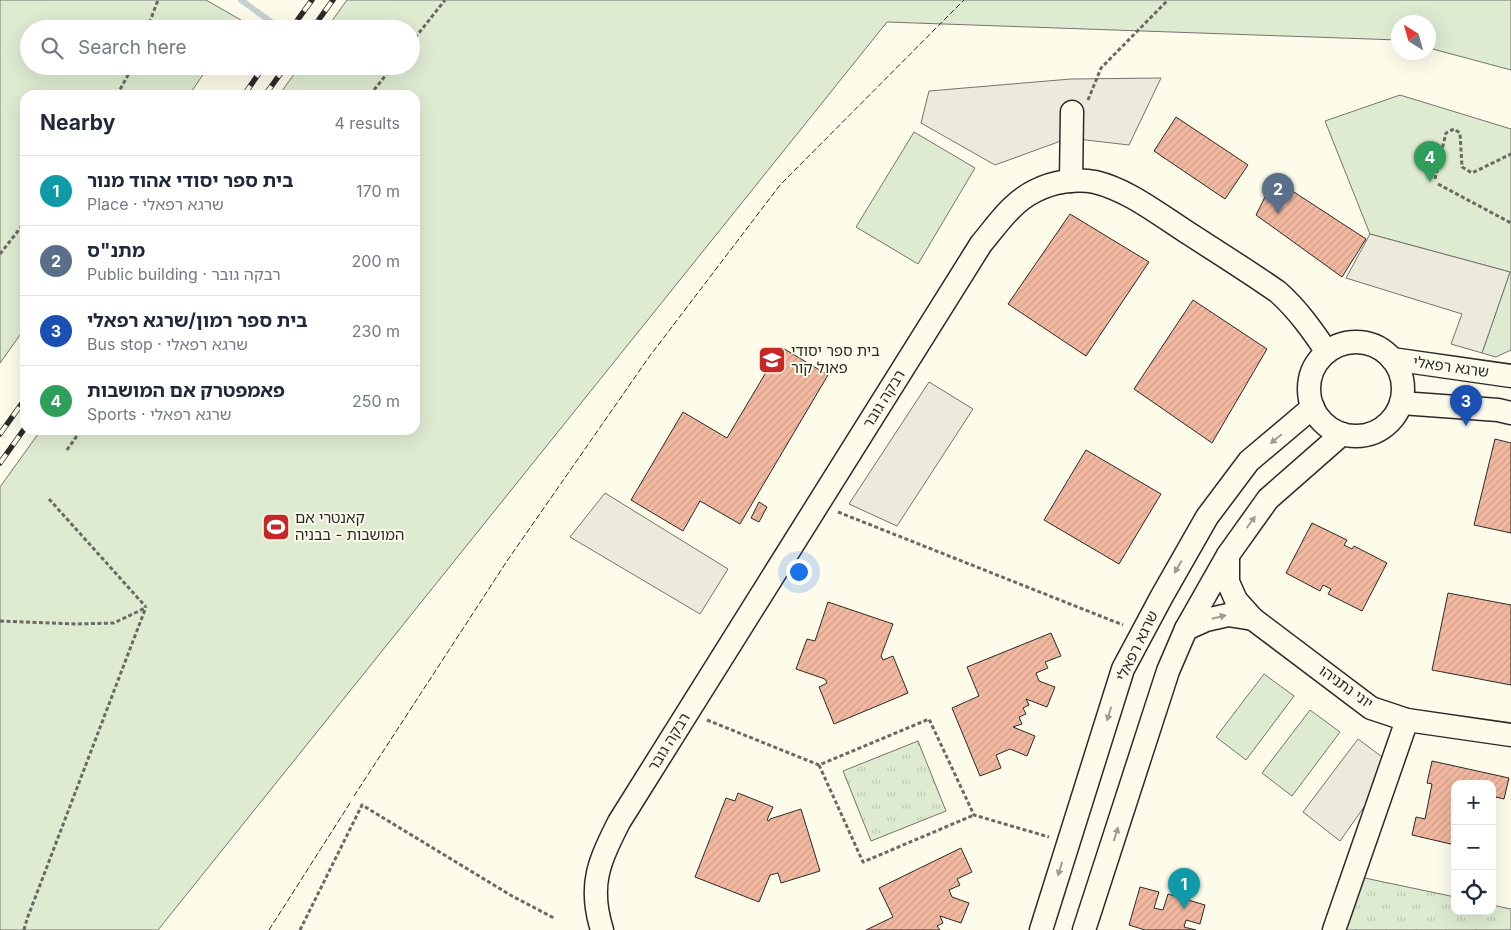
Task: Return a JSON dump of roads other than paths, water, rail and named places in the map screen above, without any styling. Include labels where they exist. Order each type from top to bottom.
[{"type":"street","points":[[1071,181],[1079,109]]},
{"type":"street","name":"רבקה גובר","points":[[602,930],[595,896],[597,871],[604,851],[619,822],[981,244],[1020,200],[1046,186],[1071,181],[1094,182],[1124,193],[1278,292],[1294,306],[1309,324],[1327,352]]},
{"type":"street","points":[[1354,342],[1368,344],[1392,358],[1400,372],[1403,387],[1401,403],[1390,422],[1371,434],[1356,436],[1342,434],[1330,428],[1320,419],[1313,407],[1309,393],[1311,378],[1317,364],[1327,352],[1354,342]]},
{"type":"street","name":"שרגא רפאלי","points":[[1392,358],[1511,376]]},
{"type":"street","points":[[1401,403],[1498,410],[1511,413]]},
{"type":"street","name":"שרגא רפאלי","points":[[1041,930],[1123,669],[1207,517],[1249,461],[1313,407]]},
{"type":"street","points":[[1084,930],[1168,671],[1186,629],[1228,555],[1268,499],[1342,434]]},
{"type":"street","name":"יוני נתניהו","points":[[1228,555],[1228,582],[1236,600],[1254,619],[1371,708],[1407,720],[1511,735]]},
{"type":"street","name":"יוני נתניהו","points":[[1186,629],[1206,620],[1228,614],[1254,619]]},
{"type":"street","points":[[1334,930],[1407,720]]},
{"type":"waterway","points":[[241,0],[269,20]]},
{"type":"railway","points":[[298,20],[312,0]]},
{"type":"railway","points":[[319,20],[333,0]]},
{"type":"railway","points":[[247,90],[258,75]]},
{"type":"railway","points":[[269,90],[279,75]]},
{"type":"railway","points":[[0,434],[20,406]]},
{"type":"railway","points":[[0,463],[20,435]]},
{"type":"place","name":"פאמפטרק אם המושבות","points":[[1430,182]]},
{"type":"place","name":"מתנ\"ס","points":[[1278,214]]},
{"type":"place","name":"בית ספר יסודי פאול קור","points":[[772,360]]},
{"type":"place","name":"בית ספר רמון/שרגא רפאלי","points":[[1466,426]]},
{"type":"place","name":"קאנטרי אם המושבות - בבניה","points":[[276,527]]},
{"type":"place","name":"בית ספר יסודי אהוד מנור","points":[[1184,909]]}]
